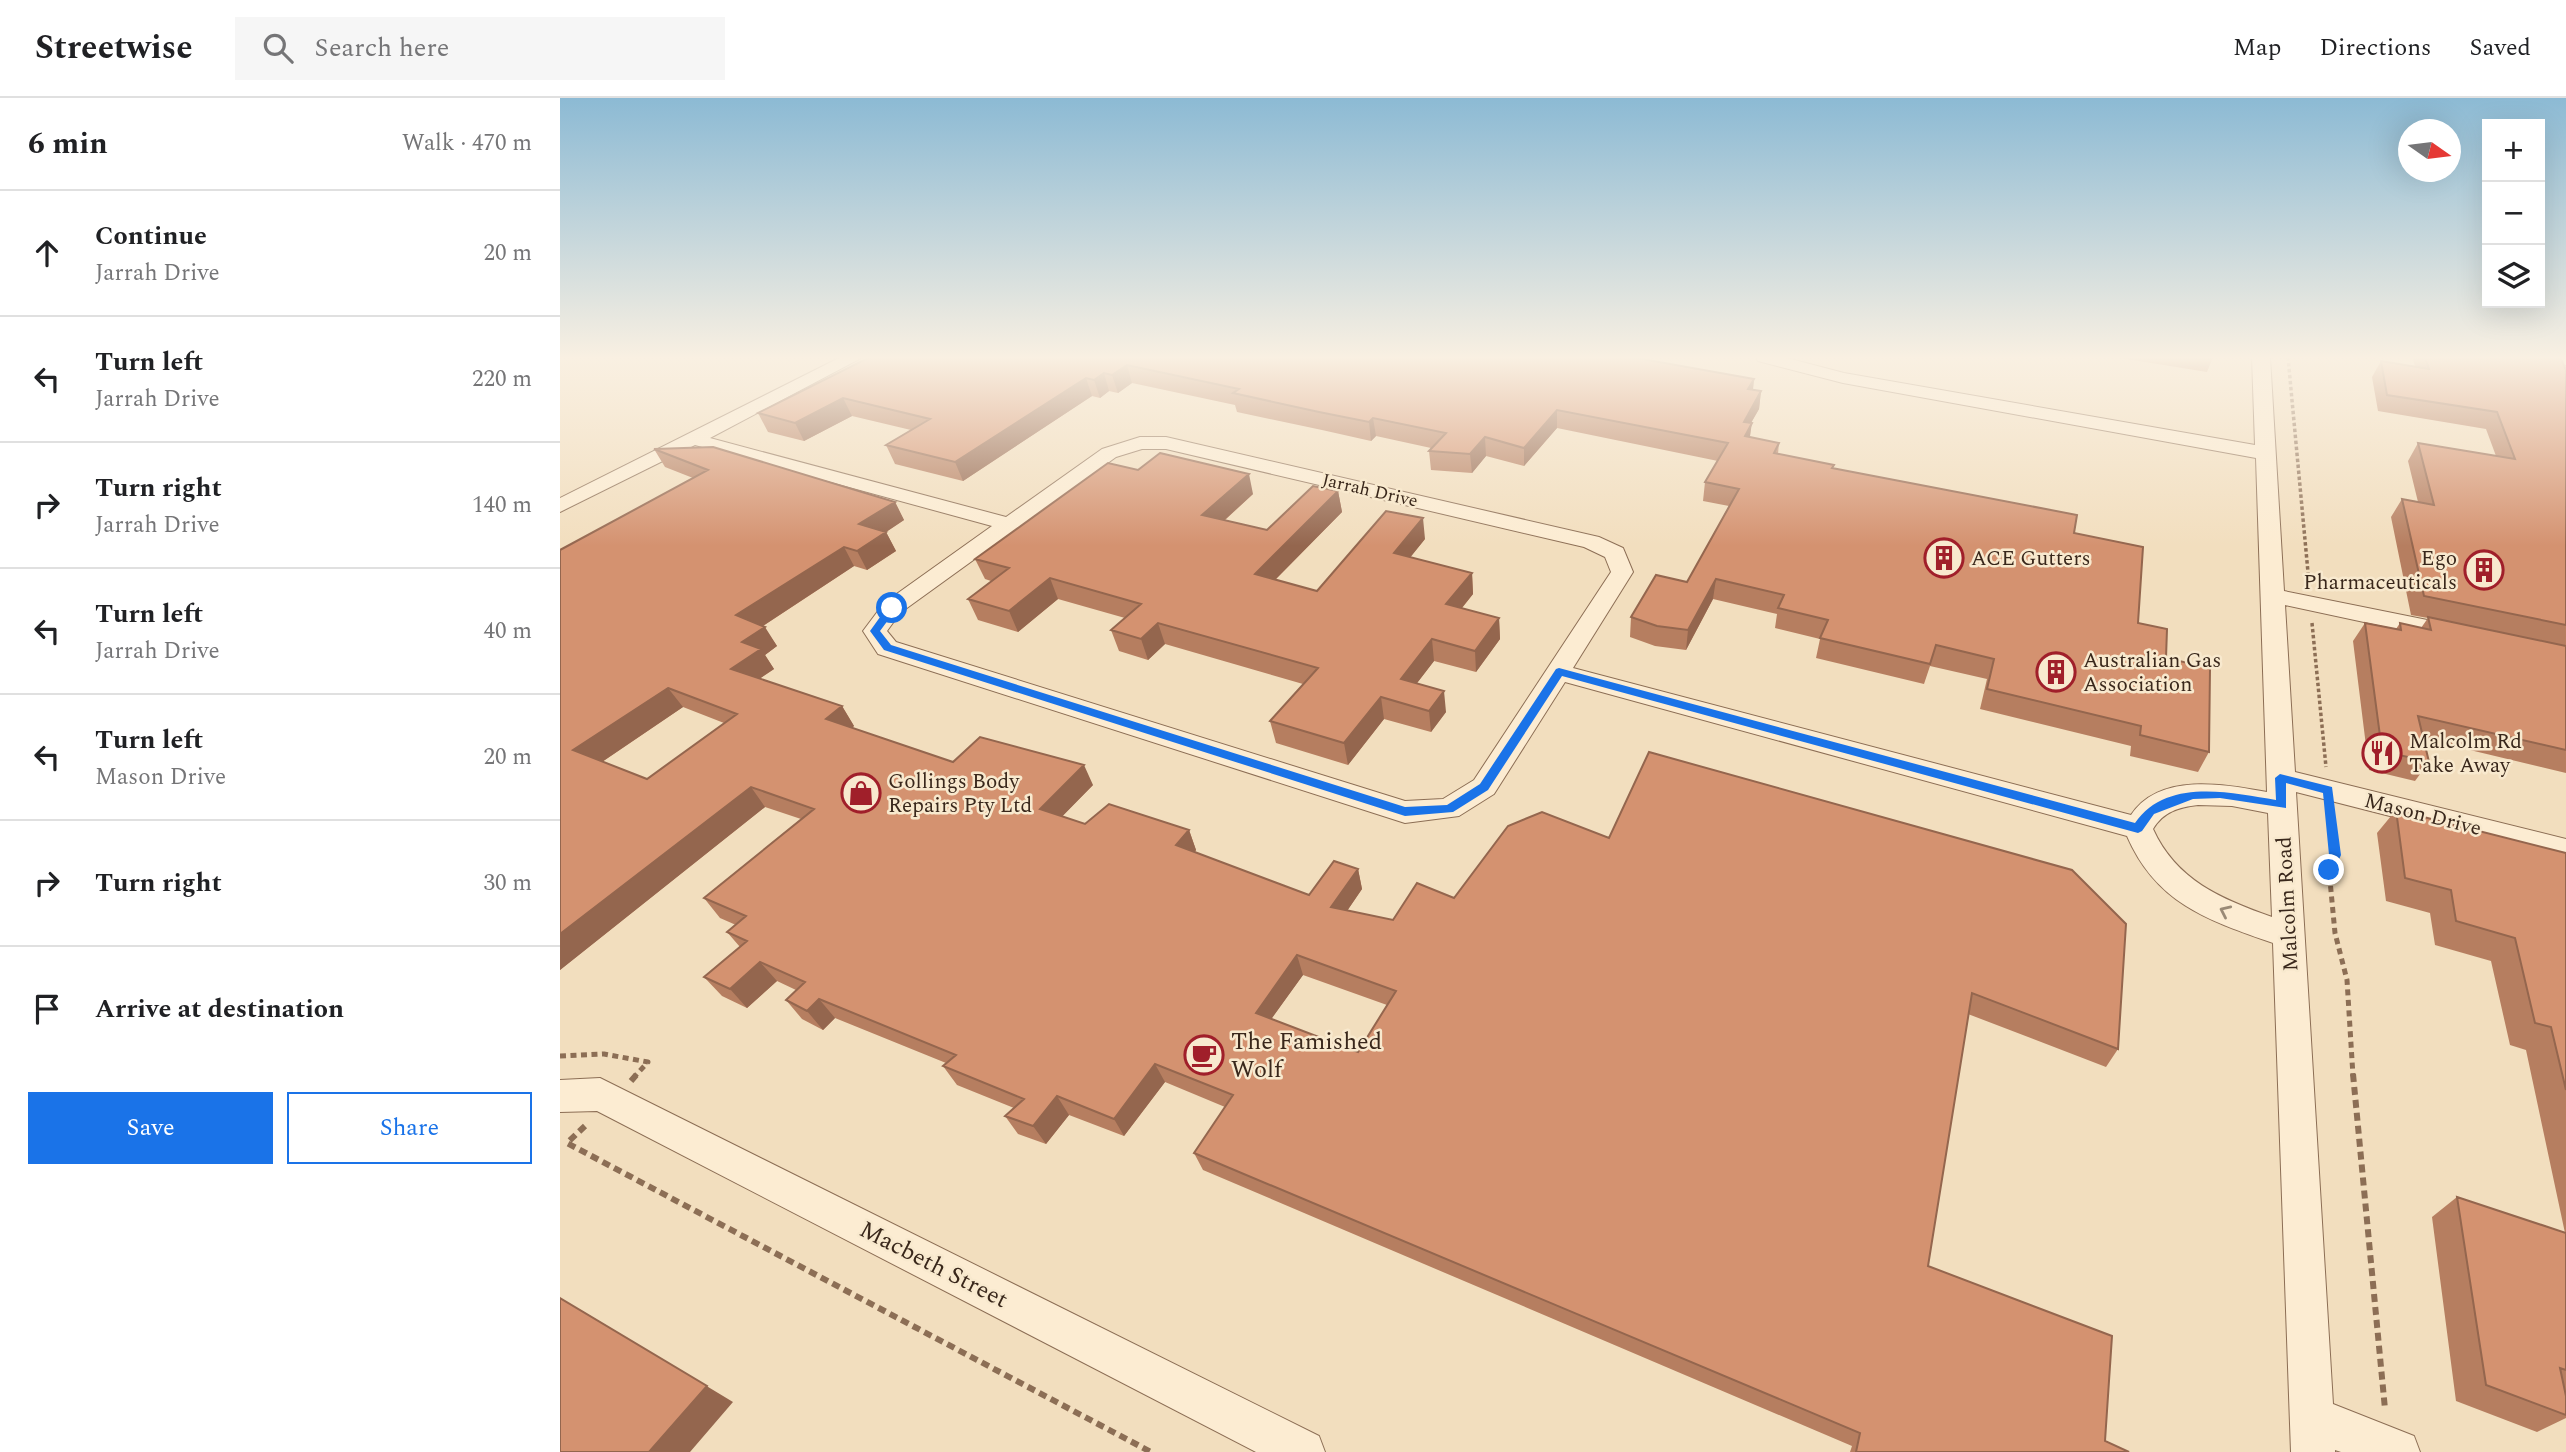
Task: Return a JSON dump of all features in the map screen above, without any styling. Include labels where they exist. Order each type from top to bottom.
[{"type":"street","points":[[560,506],[730,420]]},
{"type":"street","points":[[2078,420],[2264,453]]},
{"type":"street","name":"Malcolm Road","points":[[2263,420],[2312,1435]]},
{"type":"street","points":[[693,439],[1009,524]]},
{"type":"street","name":"Jarrah Drive","points":[[1140,443],[1166,443],[1591,541],[1615,553],[1622,572],[1559,672],[1484,787],[1449,809],[1405,811],[887,648],[875,631],[892,608],[1109,453],[1140,443]]},
{"type":"street","points":[[2271,595],[2474,637]]},
{"type":"street","points":[[1559,672],[2138,828]]},
{"type":"street","name":"Mason Drive","points":[[2281,791],[2328,790],[2566,850]]},
{"type":"street","points":[[2138,828],[2150,811],[2193,795],[2281,791]]},
{"type":"street","points":[[2138,828],[2148,850],[2165,873],[2190,892],[2221,910],[2288,935]]},
{"type":"street","name":"Macbeth Street","points":[[560,1096],[600,1094],[1303,1452]]},
{"type":"street","points":[[2312,1435],[2394,1450]]},
{"type":"path","points":[[2294,420],[2335,855],[2329,870],[2335,933],[2347,980],[2352,1062],[2394,1450]]},
{"type":"path","points":[[560,1056],[590,1051],[624,1055],[648,1062],[612,1101],[567,1143],[1046,1394],[1151,1452]]},
{"type":"building","points":[[928,420],[1020,420],[955,462],[886,445]]},
{"type":"building","points":[[1384,420],[1548,420],[1524,448],[1485,437],[1470,454],[1429,451],[1446,433]]},
{"type":"building","points":[[1610,420],[1745,420],[1752,423],[1745,436],[1779,443],[1774,453],[1834,465],[1832,468],[2077,515],[2074,533],[2143,547],[2138,623],[2167,629],[2166,658],[2210,668],[2209,752],[2140,735],[2141,726],[1987,689],[1994,659],[1936,645],[1930,664],[1820,638],[1828,620],[1778,608],[1784,595],[1716,579],[1688,630],[1657,626],[1631,617],[1656,575],[1687,582],[1739,489],[1705,482],[1728,443]]},
{"type":"building","name":"Ego Pharmaceuticals","points":[[2500,420],[2566,420],[2566,625],[2424,596],[2402,499],[2434,505],[2418,443],[2515,459]]},
{"type":"building","points":[[713,447],[895,502],[859,524],[886,532],[857,551],[844,547],[736,615],[765,627],[742,642],[761,649],[731,669],[842,706],[826,719],[953,762],[980,737],[1084,765],[1040,809],[1085,824],[1109,804],[1189,830],[1176,845],[1309,895],[1334,861],[1358,869],[1331,907],[1393,920],[1417,883],[1454,898],[1508,826],[1542,812],[1609,838],[1649,752],[2072,870],[2126,924],[2118,1049],[1972,993],[1928,1266],[2112,1336],[2105,1441],[2129,1452],[1856,1452],[1860,1433],[1194,1153],[1233,1095],[1155,1064],[1114,1119],[1057,1096],[1033,1126],[1005,1116],[1024,1099],[943,1066],[956,1055],[819,999],[807,1011],[786,1000],[805,982],[760,962],[730,989],[704,977],[747,941],[727,932],[746,916],[704,898],[814,809],[751,787],[560,934],[560,550],[708,470],[654,449]],"holes":[[[668,688],[737,714],[647,779],[573,750]],[[1297,955],[1396,991],[1358,1052],[1256,1013]]]},
{"type":"building","points":[[1160,453],[1249,474],[1202,515],[1267,530],[1313,486],[1338,491],[1255,574],[1317,591],[1386,511],[1423,518],[1394,553],[1472,573],[1446,604],[1499,618],[1475,651],[1432,639],[1401,679],[1444,691],[1429,711],[1381,697],[1344,743],[1270,721],[1318,668],[1158,623],[1141,639],[1111,630],[1141,604],[1050,578],[1009,611],[968,599],[1009,568],[975,559],[1108,463],[1138,470]]},
{"type":"building","points":[[2428,617],[2566,646],[2566,750],[2418,716],[2429,762],[2382,751],[2365,623],[2401,630],[2400,623],[2431,630]]},
{"type":"building","points":[[2396,810],[2566,853],[2566,1090],[2551,1027],[2535,1023],[2515,938],[2456,921],[2451,890],[2405,878]]},
{"type":"building","points":[[2457,1197],[2566,1233],[2566,1370],[2560,1368],[2566,1396],[2566,1415],[2486,1385]]},
{"type":"building","points":[[560,1298],[707,1386],[649,1452],[560,1452]]},
{"type":"place","name":"ACE Gutters","points":[[1944,558]]},
{"type":"place","name":"Ego Pharmaceuticals","points":[[2484,570]]},
{"type":"place","name":"Australian Gas Association","points":[[2056,672]]},
{"type":"place","name":"Malcolm Rd Take Away","points":[[2382,753]]},
{"type":"place","name":"Gollings Body Repairs Pty Ltd","points":[[861,793]]},
{"type":"place","name":"The Famished Wolf","points":[[1204,1055]]},
{"type":"route","points":[[892,608],[875,631],[887,648],[1405,811],[1449,809],[1484,787],[1559,672],[2138,828],[2150,811],[2193,795],[2220,794],[2282,805],[2280,778],[2328,790],[2335,855],[2329,870]]}]
